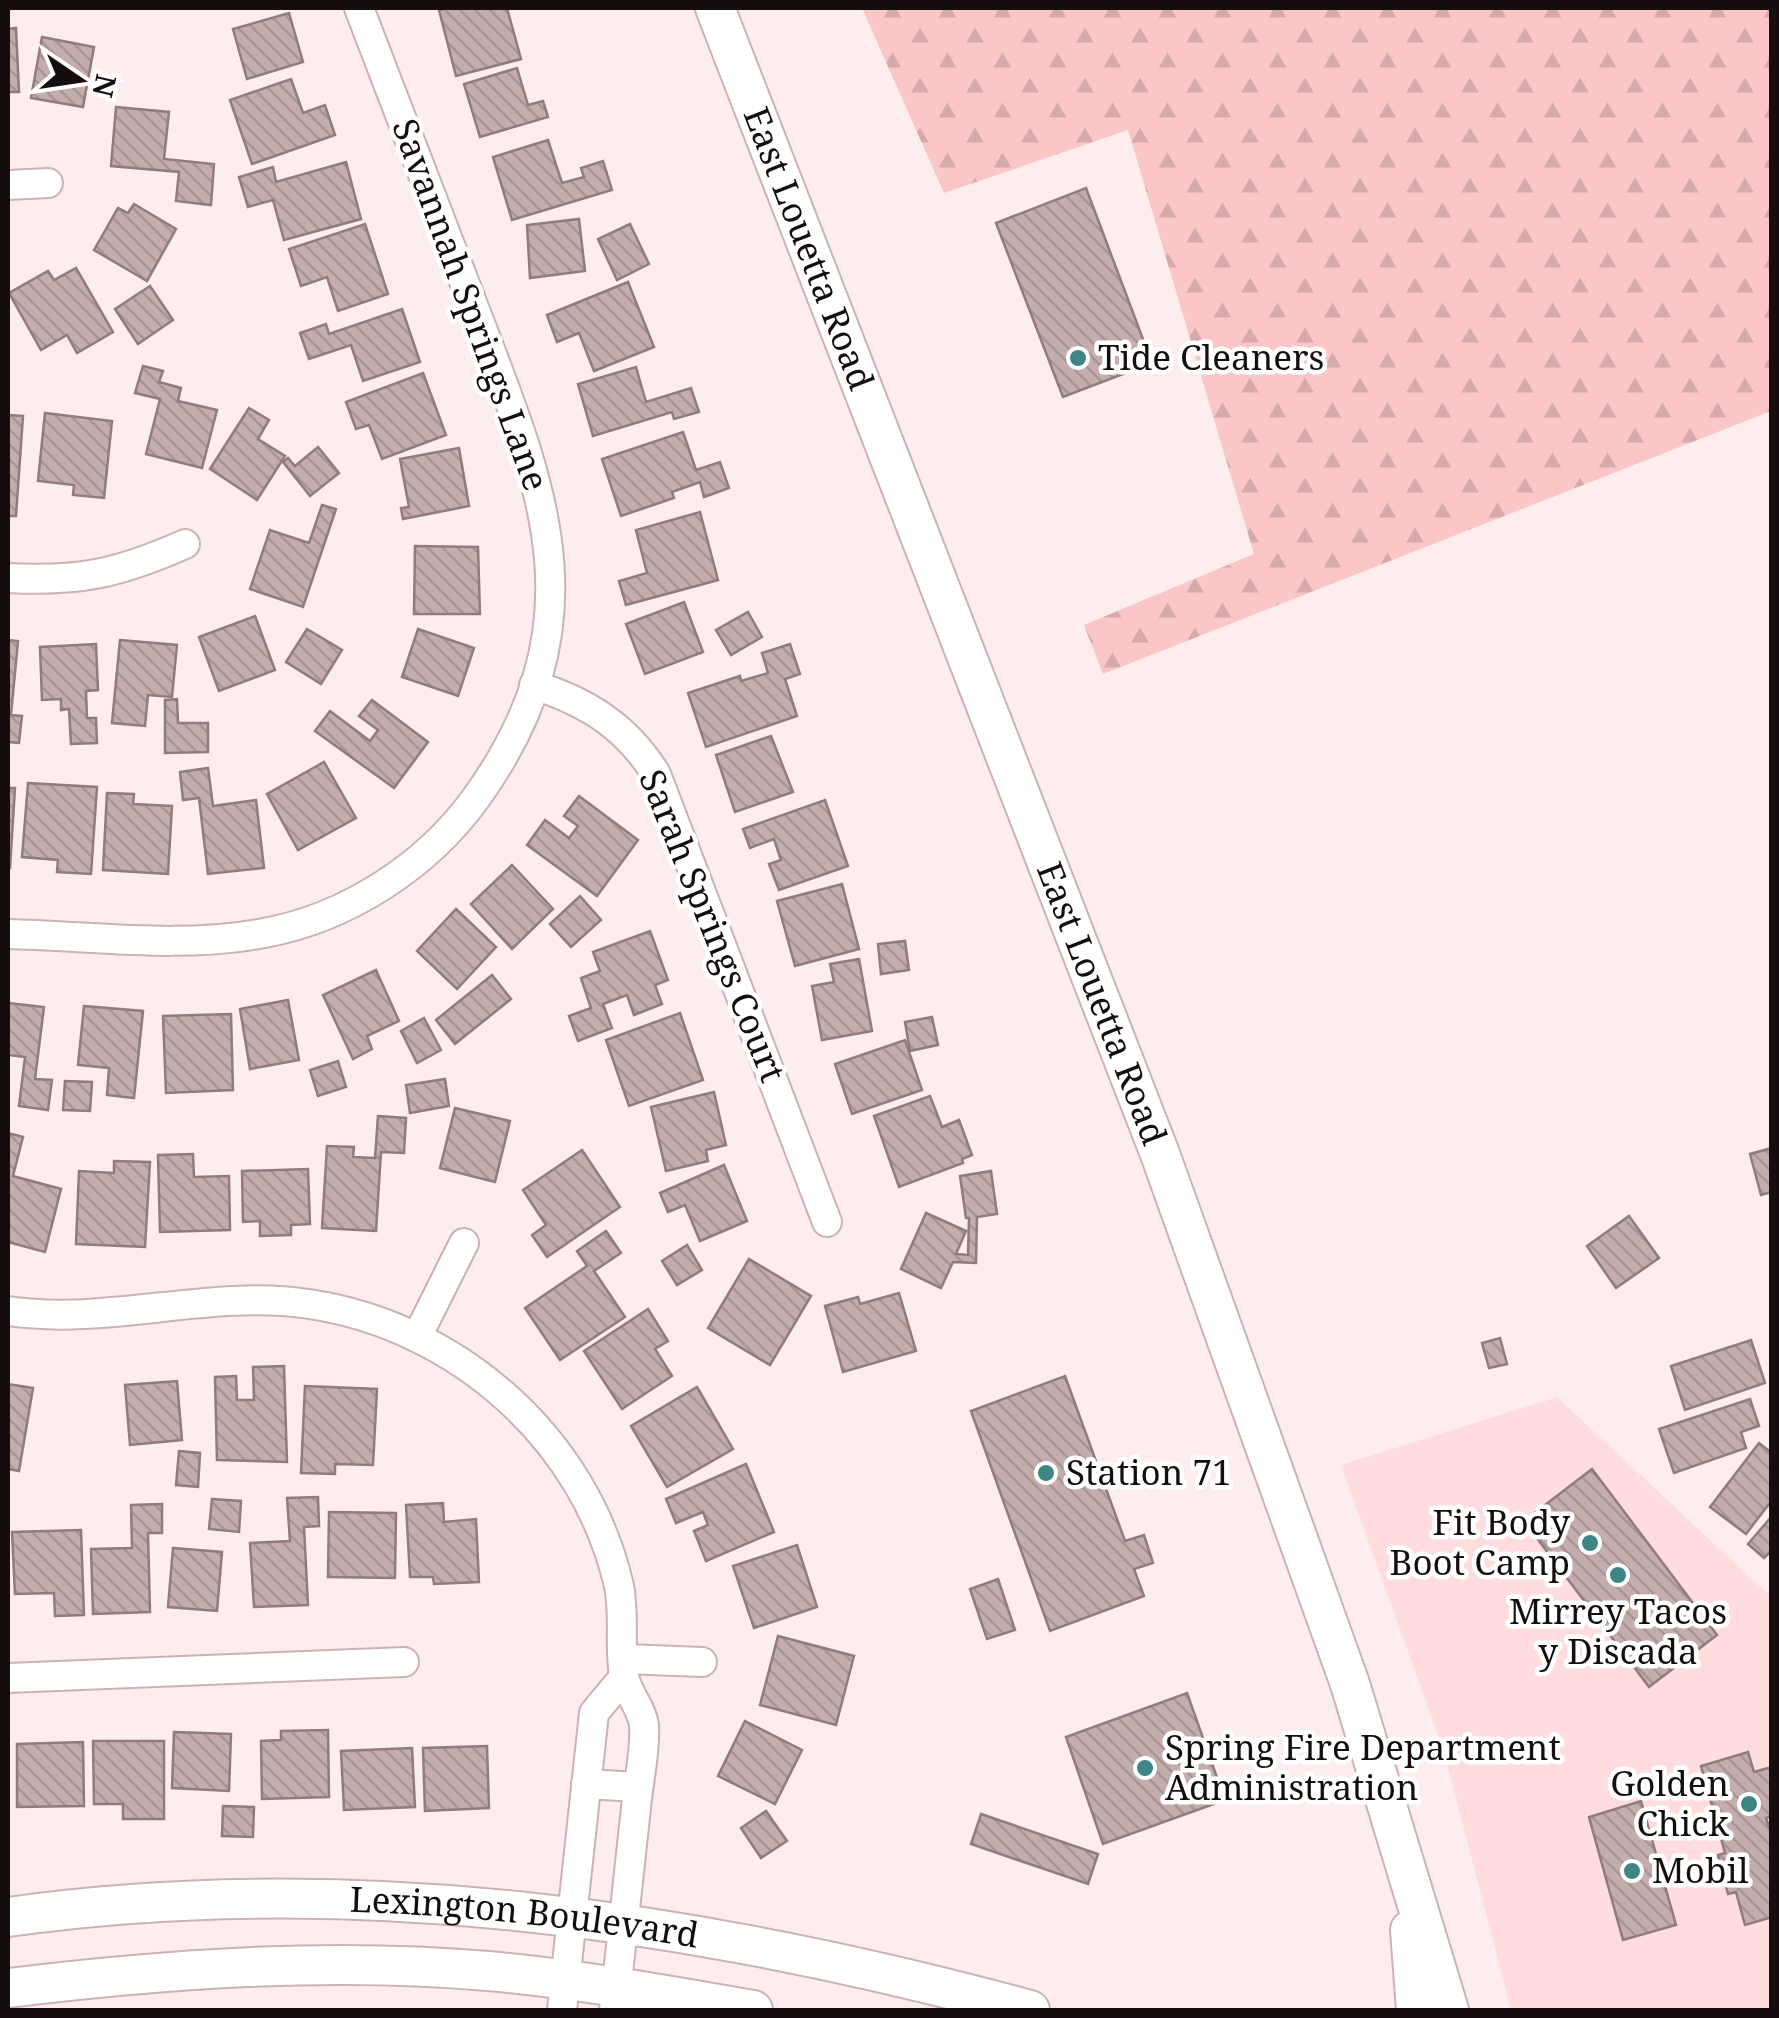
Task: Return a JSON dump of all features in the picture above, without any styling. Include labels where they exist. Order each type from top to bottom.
[{"type":"main road","name":"East Louetta Road","points":[[715,8],[1160,1154],[1350,1684],[1450,2010]]},
{"type":"main road","points":[[1405,1858],[1416,2010]]},
{"type":"main road","name":"Lexington Boulevard","points":[[8,1917],[182,1902],[322,1899],[572,1916],[829,1960],[1030,2010]]},
{"type":"main road","name":"Lexington Boulevard","points":[[8,1988],[84,1979],[346,1964],[489,1971],[564,1996],[753,2010]]},
{"type":"street","name":"Savannah Springs Lane","points":[[8,934],[176,940],[242,936],[296,925],[362,897],[419,860],[467,811],[505,754],[534,685],[551,587],[540,490],[359,8]]},
{"type":"street","points":[[8,185],[48,183]]},
{"type":"street","points":[[8,578],[98,576],[186,544]]},
{"type":"street","name":"Sarah Springs Court","points":[[534,685],[601,713],[636,746],[656,774],[827,1222]]},
{"type":"street","points":[[417,1337],[464,1243]]},
{"type":"street","points":[[8,1310],[92,1315],[264,1300],[340,1309],[417,1337],[476,1370],[572,1470],[589,1502],[618,1584],[624,1668],[644,1723],[615,2000]]},
{"type":"street","points":[[8,1678],[404,1662]]},
{"type":"street","points":[[624,1668],[702,1662]]},
{"type":"street","points":[[564,1996],[594,1713],[624,1668]]},
{"type":"street","points":[[586,1784],[638,1786]]},
{"type":"shaded area","points":[[1557,1397],[1771,1597],[1771,2010],[1511,2010],[1444,1752],[1341,1465]]},
{"type":"green space","points":[[862,8],[1771,8],[1771,411],[1103,674],[1084,625],[1254,554],[1128,130],[944,193]]},
{"type":"building","points":[[507,8],[521,59],[456,76],[439,10]]},
{"type":"building","points":[[289,13],[303,62],[247,79],[233,29]]},
{"type":"building","points":[[16,28],[19,92],[8,92],[8,29]]},
{"type":"building","points":[[42,37],[94,47],[83,107],[31,98]]},
{"type":"building","points":[[517,68],[528,105],[543,101],[548,117],[480,137],[464,84]]},
{"type":"building","points":[[291,79],[303,113],[325,105],[335,135],[252,164],[230,100]]},
{"type":"building","points":[[116,107],[169,112],[164,159],[214,164],[211,205],[176,201],[179,172],[111,166]]},
{"type":"building","points":[[548,140],[562,183],[584,177],[581,168],[603,161],[612,190],[512,220],[493,157]]},
{"type":"building","points":[[346,162],[361,219],[284,240],[273,200],[248,207],[239,177],[273,167],[276,182]]},
{"type":"building","points":[[1086,188],[1152,363],[1063,397],[996,223]]},
{"type":"building","points":[[134,204],[176,229],[147,281],[94,250],[118,208],[128,213]]},
{"type":"building","points":[[579,219],[585,271],[530,278],[527,225]]},
{"type":"building","points":[[365,224],[388,294],[338,311],[327,277],[301,286],[289,249]]},
{"type":"building","points":[[630,224],[649,264],[617,280],[598,239]]},
{"type":"building","points":[[76,268],[113,332],[77,353],[67,335],[41,350],[9,293],[48,271],[54,280]]},
{"type":"building","points":[[628,282],[654,347],[594,371],[579,333],[557,342],[547,315]]},
{"type":"building","points":[[150,286],[173,320],[138,344],[115,309]]},
{"type":"building","points":[[402,309],[420,362],[363,381],[351,345],[309,359],[300,333],[326,324],[329,334]]},
{"type":"building","points":[[143,366],[163,371],[159,382],[181,388],[178,401],[217,410],[202,468],[146,454],[160,399],[135,393]]},
{"type":"building","points":[[636,367],[646,402],[691,388],[699,412],[674,419],[672,412],[593,436],[578,384]]},
{"type":"building","points":[[423,373],[446,435],[382,459],[369,425],[356,429],[346,402]]},
{"type":"building","points":[[249,408],[269,420],[258,439],[285,456],[257,500],[210,469]]},
{"type":"building","points":[[45,413],[112,421],[104,498],[73,495],[74,485],[38,481]]},
{"type":"building","points":[[8,415],[23,416],[16,516],[8,516]]},
{"type":"building","points":[[683,432],[696,470],[720,462],[729,488],[704,497],[700,482],[672,492],[674,498],[621,516],[602,459]]},
{"type":"building","points":[[318,447],[339,473],[310,496],[283,462],[288,458],[295,466]]},
{"type":"building","points":[[459,448],[469,506],[403,519],[401,508],[409,507],[400,459]]},
{"type":"building","points":[[322,505],[336,509],[303,607],[250,589],[270,530],[309,543]]},
{"type":"building","points":[[700,512],[718,580],[626,605],[619,581],[647,573],[636,530]]},
{"type":"building","points":[[415,546],[478,547],[480,614],[414,614]]},
{"type":"building","points":[[684,602],[703,652],[645,674],[626,624]]},
{"type":"building","points":[[748,612],[762,637],[731,655],[716,630]]},
{"type":"building","points":[[255,616],[275,670],[219,691],[199,637]]},
{"type":"building","points":[[307,629],[342,650],[321,684],[286,662]]},
{"type":"building","points":[[418,629],[474,648],[458,696],[402,677]]},
{"type":"building","points":[[8,640],[18,641],[11,715],[22,716],[19,743],[8,742]]},
{"type":"building","points":[[120,640],[177,645],[172,697],[148,695],[145,726],[112,723]]},
{"type":"building","points":[[96,644],[98,690],[86,691],[87,718],[96,718],[97,743],[71,744],[69,709],[61,710],[61,699],[42,700],[40,647]]},
{"type":"building","points":[[790,644],[800,674],[785,679],[797,716],[706,747],[688,693],[740,676],[741,681],[768,673],[762,653]]},
{"type":"building","points":[[177,699],[178,723],[208,723],[208,752],[165,753],[165,700]]},
{"type":"building","points":[[372,700],[428,742],[394,788],[315,731],[330,711],[370,741],[378,730],[359,716]]},
{"type":"building","points":[[771,736],[793,792],[735,812],[716,755]]},
{"type":"building","points":[[324,762],[356,818],[298,850],[267,794]]},
{"type":"building","points":[[208,768],[213,806],[256,800],[264,868],[208,874],[199,798],[183,800],[180,772]]},
{"type":"building","points":[[28,783],[97,787],[91,874],[57,872],[58,860],[22,857]]},
{"type":"building","points":[[8,788],[15,788],[10,868],[8,868]]},
{"type":"building","points":[[107,793],[134,794],[133,804],[172,806],[168,874],[103,870]]},
{"type":"building","points":[[579,796],[638,840],[597,896],[527,845],[545,820],[569,838],[578,826],[564,816]]},
{"type":"building","points":[[825,800],[848,866],[779,890],[769,864],[781,860],[774,839],[750,848],[743,829]]},
{"type":"building","points":[[512,865],[553,909],[512,949],[471,904]]},
{"type":"building","points":[[842,884],[859,949],[795,966],[777,901]]},
{"type":"building","points":[[580,896],[601,920],[571,947],[550,924]]},
{"type":"building","points":[[456,909],[496,947],[457,989],[417,951]]},
{"type":"building","points":[[650,931],[668,980],[655,985],[662,1004],[634,1015],[627,995],[603,1004],[612,1028],[578,1041],[569,1016],[591,1008],[581,978],[600,971],[593,952]]},
{"type":"building","points":[[905,941],[909,970],[881,974],[878,944]]},
{"type":"building","points":[[859,959],[872,1031],[822,1040],[812,986],[834,982],[830,964]]},
{"type":"building","points":[[376,970],[399,1021],[367,1036],[372,1049],[353,1059],[323,995]]},
{"type":"building","points":[[492,975],[511,999],[455,1044],[436,1020]]},
{"type":"building","points":[[288,1000],[299,1060],[250,1069],[240,1009]]},
{"type":"building","points":[[8,1003],[44,1007],[35,1079],[52,1080],[48,1110],[19,1106],[25,1057],[8,1055]]},
{"type":"building","points":[[84,1006],[143,1011],[134,1098],[107,1095],[109,1068],[78,1065]]},
{"type":"building","points":[[680,1013],[703,1080],[629,1106],[606,1040]]},
{"type":"building","points":[[231,1014],[233,1090],[166,1093],[163,1016]]},
{"type":"building","points":[[932,1017],[938,1045],[910,1051],[905,1022]]},
{"type":"building","points":[[424,1018],[441,1050],[417,1063],[401,1031]]},
{"type":"building","points":[[905,1040],[922,1090],[852,1114],[835,1064]]},
{"type":"building","points":[[338,1061],[346,1087],[318,1096],[310,1070]]},
{"type":"building","points":[[445,1079],[449,1106],[410,1113],[406,1085]]},
{"type":"building","points":[[65,1081],[92,1082],[90,1111],[63,1110]]},
{"type":"building","points":[[714,1092],[726,1145],[706,1150],[708,1161],[666,1171],[651,1107]]},
{"type":"building","points":[[930,1096],[942,1127],[959,1120],[972,1155],[962,1159],[963,1163],[899,1187],[874,1116]]},
{"type":"building","points":[[455,1108],[510,1121],[495,1182],[440,1168]]},
{"type":"building","points":[[378,1116],[406,1118],[404,1153],[381,1152],[376,1231],[322,1228],[327,1146],[354,1147],[353,1157],[375,1158]]},
{"type":"building","points":[[8,1133],[23,1137],[13,1176],[61,1189],[45,1252],[8,1242]]},
{"type":"building","points":[[1772,1148],[1772,1192],[1761,1195],[1750,1154]]},
{"type":"building","points":[[582,1150],[620,1207],[547,1257],[532,1235],[546,1225],[523,1190]]},
{"type":"building","points":[[193,1154],[194,1177],[229,1176],[230,1230],[160,1232],[158,1155]]},
{"type":"building","points":[[114,1161],[150,1162],[145,1247],[76,1244],[79,1171],[114,1173]]},
{"type":"building","points":[[724,1165],[747,1221],[700,1241],[685,1205],[668,1212],[660,1193]]},
{"type":"building","points":[[308,1169],[310,1224],[291,1225],[291,1235],[260,1236],[260,1221],[243,1222],[242,1171]]},
{"type":"building","points":[[991,1171],[997,1214],[977,1217],[976,1263],[953,1262],[941,1288],[901,1269],[926,1213],[966,1231],[956,1254],[968,1255],[969,1218],[960,1176]]},
{"type":"building","points":[[1629,1216],[1659,1258],[1616,1288],[1587,1246]]},
{"type":"building","points":[[606,1231],[621,1253],[594,1271],[625,1317],[560,1360],[525,1308],[587,1266],[577,1251]]},
{"type":"building","points":[[687,1245],[702,1270],[677,1285],[662,1261]]},
{"type":"building","points":[[749,1259],[811,1296],[770,1365],[708,1328]]},
{"type":"building","points":[[899,1293],[916,1351],[843,1372],[825,1306],[858,1297],[860,1304]]},
{"type":"building","points":[[648,1309],[668,1341],[655,1349],[672,1376],[622,1409],[584,1351]]},
{"type":"building","points":[[1500,1338],[1507,1364],[1489,1368],[1482,1343]]},
{"type":"building","points":[[1751,1340],[1765,1383],[1685,1410],[1671,1366]]},
{"type":"building","points":[[284,1366],[287,1462],[217,1460],[215,1377],[236,1376],[237,1400],[254,1400],[253,1367]]},
{"type":"building","name":"Station 71","points":[[1065,1376],[1125,1541],[1144,1535],[1153,1563],[1134,1569],[1144,1596],[1050,1631],[971,1411]]},
{"type":"building","points":[[177,1381],[182,1440],[130,1445],[125,1385]]},
{"type":"building","points":[[8,1384],[33,1388],[19,1471],[8,1469]]},
{"type":"building","points":[[305,1386],[377,1389],[373,1465],[335,1464],[335,1474],[301,1473]]},
{"type":"building","points":[[697,1387],[733,1449],[667,1487],[631,1426]]},
{"type":"building","points":[[1750,1399],[1759,1426],[1741,1432],[1746,1448],[1674,1473],[1659,1429]]},
{"type":"building","points":[[1759,1443],[1772,1453],[1772,1500],[1746,1534],[1710,1507]]},
{"type":"building","points":[[179,1451],[200,1453],[198,1487],[176,1485]]},
{"type":"building","points":[[746,1464],[774,1532],[706,1561],[694,1531],[708,1525],[703,1512],[676,1523],[666,1499]]},
{"type":"building","points":[[1592,1469],[1717,1635],[1649,1687],[1524,1521]]},
{"type":"building","points":[[318,1497],[319,1526],[304,1527],[308,1605],[254,1607],[250,1543],[290,1541],[287,1498]]},
{"type":"building","points":[[212,1499],[241,1501],[239,1532],[209,1529]]},
{"type":"building","points":[[443,1503],[444,1522],[476,1519],[479,1582],[434,1584],[433,1577],[410,1577],[406,1505]]},
{"type":"building","points":[[162,1504],[162,1533],[148,1533],[150,1612],[93,1614],[91,1549],[132,1548],[131,1505]]},
{"type":"building","points":[[329,1512],[396,1513],[395,1578],[328,1577]]},
{"type":"building","points":[[1772,1516],[1772,1550],[1764,1558],[1748,1544]]},
{"type":"building","points":[[81,1530],[84,1615],[55,1616],[54,1593],[15,1594],[12,1532]]},
{"type":"building","points":[[797,1545],[817,1607],[754,1628],[733,1566]]},
{"type":"building","points":[[173,1548],[222,1552],[217,1611],[168,1607]]},
{"type":"building","points":[[998,1579],[1015,1630],[987,1639],[970,1589]]},
{"type":"building","points":[[778,1636],[854,1656],[836,1725],[760,1705]]},
{"type":"building","name":"Spring Fire Department Administration","points":[[1187,1693],[1225,1800],[1103,1844],[1066,1737]]},
{"type":"building","points":[[745,1721],[802,1750],[775,1804],[718,1776]]},
{"type":"building","points":[[328,1730],[329,1797],[262,1799],[261,1741],[281,1740],[281,1731]]},
{"type":"building","points":[[174,1732],[231,1734],[229,1791],[172,1788]]},
{"type":"building","points":[[93,1741],[164,1741],[164,1819],[123,1819],[123,1804],[94,1804]]},
{"type":"building","points":[[83,1742],[84,1806],[17,1807],[17,1744]]},
{"type":"building","points":[[487,1746],[489,1808],[425,1811],[423,1748]]},
{"type":"building","points":[[412,1748],[415,1807],[344,1810],[341,1751]]},
{"type":"building","points":[[1748,1752],[1754,1772],[1772,1767],[1772,1816],[1766,1818],[1772,1836],[1772,1917],[1745,1925],[1736,1892],[1728,1894],[1718,1855],[1725,1853],[1701,1766]]},
{"type":"building","name":"Mobil","points":[[1641,1801],[1676,1925],[1623,1940],[1589,1817]]},
{"type":"building","points":[[223,1806],[254,1807],[253,1837],[222,1836]]},
{"type":"building","points":[[766,1811],[787,1841],[761,1858],[741,1828]]},
{"type":"building","points":[[981,1814],[1098,1854],[1088,1884],[971,1844]]},
{"type":"place","name":"Tide Cleaners","points":[[1078,358]]},
{"type":"place","name":"Station 71","points":[[1046,1473]]},
{"type":"place","name":"Fit Body Boot Camp","points":[[1590,1543]]},
{"type":"place","name":"Mirrey Tacos y Discada","points":[[1618,1575]]},
{"type":"place","name":"Spring Fire Department Administration","points":[[1145,1768]]},
{"type":"place","name":"Golden Chick","points":[[1749,1804]]},
{"type":"place","name":"Mobil","points":[[1632,1871]]}]
